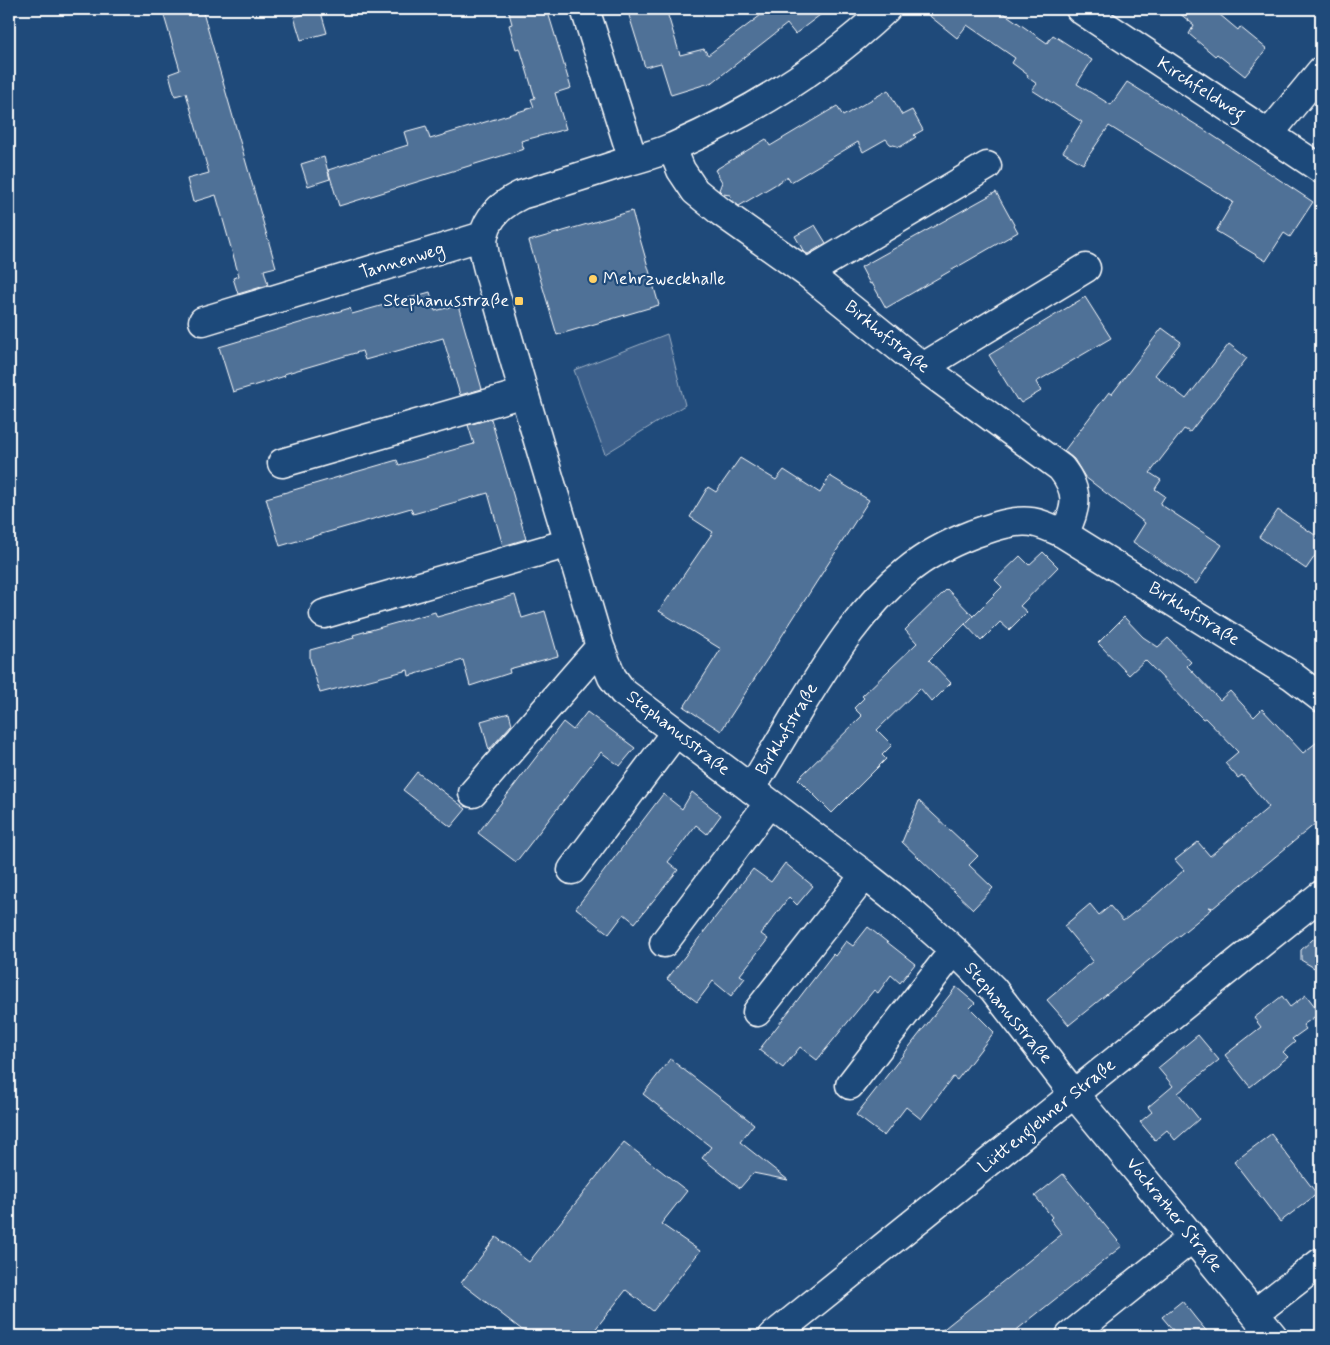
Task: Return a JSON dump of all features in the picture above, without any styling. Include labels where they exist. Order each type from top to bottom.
[{"type":"street","points":[[585,9],[633,160]]},
{"type":"street","points":[[483,236],[492,217],[505,203],[520,195],[672,148],[728,120],[775,93],[837,52],[886,9]]},
{"type":"street","name":"Kirchfeldweg","points":[[1080,9],[1270,134],[1321,170]]},
{"type":"street","points":[[1270,134],[1321,71]]},
{"type":"street","name":"Birkhofstraße","points":[[672,148],[681,170],[695,191],[721,212],[807,273],[923,367],[1061,468],[1070,479],[1074,491],[1075,506],[1072,518],[1064,534]]},
{"type":"street","points":[[807,273],[987,166]]},
{"type":"street","name":"Tannenweg","points":[[203,321],[483,236]]},
{"type":"street","name":"Stephanusstraße","points":[[483,236],[485,255],[524,393],[600,647],[612,677],[624,692],[865,874],[954,950],[993,989],[1074,1094]]},
{"type":"street","points":[[923,367],[1086,268]]},
{"type":"street","points":[[282,463],[524,393]]},
{"type":"street","name":"Birkhofstraße","points":[[664,943],[760,796],[845,637],[883,592],[907,570],[931,554],[987,529],[1007,524],[1031,522],[1048,526],[1064,534],[1292,675],[1321,698]]},
{"type":"street","points":[[324,614],[569,543]]},
{"type":"street","points":[[473,793],[600,647]]},
{"type":"street","points":[[572,870],[676,733]]},
{"type":"street","points":[[757,1012],[865,874]]},
{"type":"street","name":"Lüttenglehner Straße","points":[[773,1336],[1321,895]]},
{"type":"street","points":[[850,1085],[954,950]]},
{"type":"street","name":"Vockrather Straße","points":[[1074,1094],[1273,1336]]},
{"type":"street","points":[[1070,1336],[1192,1238]]},
{"type":"street","points":[[1255,1313],[1321,1262]]},
{"type":"shaded area","points":[[667,334],[685,405],[605,454],[574,370]]},
{"type":"building","points":[[162,9],[202,9],[276,267],[264,270],[268,285],[238,294],[233,278],[239,276],[216,195],[193,202],[187,179],[209,173],[186,93],[175,96],[169,74],[180,70]]},
{"type":"building","points":[[320,9],[327,33],[301,40],[294,17]]},
{"type":"building","points":[[508,9],[547,9],[571,88],[555,93],[566,129],[521,141],[524,149],[339,206],[328,170],[408,145],[404,132],[426,126],[430,139],[534,107],[531,99],[535,98],[520,48],[516,49],[509,25],[512,24]]},
{"type":"building","points":[[627,9],[666,9],[680,55],[704,49],[708,55],[769,9],[828,9],[795,34],[787,24],[713,82],[671,95],[661,63],[645,67]]},
{"type":"building","points":[[921,9],[998,9],[1047,43],[1053,35],[1092,60],[1077,84],[1111,105],[1127,82],[1203,129],[1313,202],[1290,237],[1284,233],[1266,261],[1216,231],[1233,202],[1109,126],[1083,164],[1063,152],[1082,122],[1032,90],[1037,84],[1012,63],[1015,58],[967,25],[957,38]]},
{"type":"building","points":[[1174,9],[1213,9],[1238,30],[1240,27],[1267,49],[1245,76],[1217,54],[1215,56],[1189,34],[1194,25]]},
{"type":"building","points":[[888,90],[902,115],[912,110],[923,130],[900,147],[890,144],[886,139],[863,152],[858,142],[791,182],[788,177],[739,206],[730,195],[723,194],[719,190],[722,182],[715,170],[766,139],[770,146],[837,106],[843,116]]},
{"type":"building","points":[[324,157],[330,179],[308,186],[301,164]]},
{"type":"building","points":[[996,192],[1018,232],[886,308],[861,267]]},
{"type":"building","name":"Mehrzweckhalle","points":[[632,211],[659,305],[557,335],[529,241]]},
{"type":"building","points":[[815,225],[826,243],[808,254],[804,252],[795,236]]},
{"type":"building","points":[[430,292],[435,311],[458,305],[482,389],[460,395],[443,338],[365,360],[362,351],[284,374],[285,376],[233,392],[219,347],[350,308],[352,314]]},
{"type":"building","points":[[1085,297],[1111,338],[1036,382],[1041,391],[1021,403],[1017,400],[989,355]]},
{"type":"building","points":[[1162,328],[1181,342],[1155,375],[1186,399],[1229,344],[1247,358],[1190,432],[1184,429],[1150,473],[1161,480],[1155,489],[1165,496],[1160,504],[1222,545],[1196,584],[1133,542],[1145,523],[1085,477],[1074,459],[1064,451],[1109,392],[1112,394]]},
{"type":"building","points":[[491,419],[526,539],[503,546],[488,493],[413,514],[411,508],[280,546],[266,498],[397,460],[399,465],[474,444],[468,425]]},
{"type":"building","points":[[740,458],[776,480],[784,470],[820,493],[830,476],[869,500],[721,731],[684,707],[721,649],[659,611],[713,532],[690,517],[708,487],[716,492]]},
{"type":"building","points":[[1278,510],[1321,539],[1321,547],[1306,569],[1259,537]]},
{"type":"building","points":[[1043,552],[1058,567],[1020,606],[1027,612],[1009,630],[1000,622],[981,641],[965,624],[1002,587],[995,580],[1020,556],[1029,565]]},
{"type":"building","points":[[947,589],[973,616],[929,660],[951,683],[932,702],[920,688],[877,730],[892,745],[882,755],[886,759],[832,813],[798,779],[862,716],[854,708],[864,698],[862,696],[917,643],[905,630]]},
{"type":"building","points":[[515,595],[522,618],[545,611],[558,656],[509,669],[510,673],[470,686],[463,660],[409,676],[408,670],[320,693],[310,659],[310,650],[354,638],[353,635],[435,612],[437,617]]},
{"type":"building","points":[[1124,617],[1143,637],[1158,647],[1168,638],[1191,662],[1187,666],[1220,700],[1230,691],[1254,717],[1262,709],[1303,753],[1321,739],[1321,819],[1213,908],[1209,907],[1212,909],[1069,1025],[1047,1000],[1093,961],[1064,926],[1090,904],[1099,915],[1110,906],[1123,921],[1184,870],[1175,860],[1198,842],[1210,856],[1269,807],[1242,775],[1238,778],[1225,763],[1238,752],[1145,660],[1129,675],[1098,643]]},
{"type":"building","points":[[587,712],[635,748],[620,766],[601,752],[516,862],[478,833],[563,722],[573,730]]},
{"type":"building","points":[[509,713],[512,724],[489,750],[481,721]]},
{"type":"building","points":[[417,772],[466,809],[451,827],[403,790]]},
{"type":"building","points":[[692,792],[721,815],[707,834],[696,825],[668,862],[678,870],[635,923],[624,914],[609,934],[576,908],[663,794],[682,809]]},
{"type":"building","points":[[919,801],[978,856],[969,865],[993,888],[973,909],[902,842]]},
{"type":"building","points":[[785,863],[813,886],[797,905],[789,897],[761,934],[768,939],[740,975],[745,978],[731,996],[713,981],[697,1002],[667,979],[753,869],[771,882]]},
{"type":"building","points":[[868,927],[915,964],[900,983],[891,975],[878,993],[874,990],[817,1060],[800,1047],[783,1068],[759,1050],[833,954],[835,956],[846,941],[853,946]]},
{"type":"building","points":[[1321,932],[1321,972],[1301,960],[1301,950]]},
{"type":"building","points":[[956,987],[975,1003],[970,1008],[994,1032],[957,1080],[953,1077],[921,1119],[906,1107],[884,1136],[856,1115]]},
{"type":"building","points":[[1306,995],[1320,1013],[1303,1025],[1306,1029],[1292,1039],[1295,1042],[1283,1052],[1288,1057],[1250,1087],[1225,1055],[1261,1027],[1254,1018],[1282,996],[1290,1007]]},
{"type":"building","points":[[1198,1035],[1219,1060],[1178,1093],[1199,1119],[1175,1140],[1167,1130],[1155,1140],[1140,1122],[1152,1112],[1148,1107],[1173,1086],[1158,1068]]},
{"type":"building","points":[[670,1059],[754,1124],[740,1142],[788,1180],[753,1173],[740,1188],[702,1158],[711,1147],[643,1094]]},
{"type":"building","points":[[1271,1134],[1317,1194],[1280,1222],[1234,1162]]},
{"type":"building","points":[[624,1142],[687,1191],[661,1224],[700,1251],[653,1311],[626,1290],[590,1336],[530,1336],[461,1283],[496,1237],[529,1262]]},
{"type":"building","points":[[1063,1174],[1122,1246],[1009,1336],[935,1336],[1062,1234],[1050,1219],[1052,1217],[1035,1196]]},
{"type":"building","points":[[1182,1301],[1211,1336],[1178,1336],[1162,1317]]},
{"type":"place","name":"Mehrzweckhalle","points":[[593,279]]},
{"type":"place","name":"Stephanusstraße","points":[[519,301]]}]
